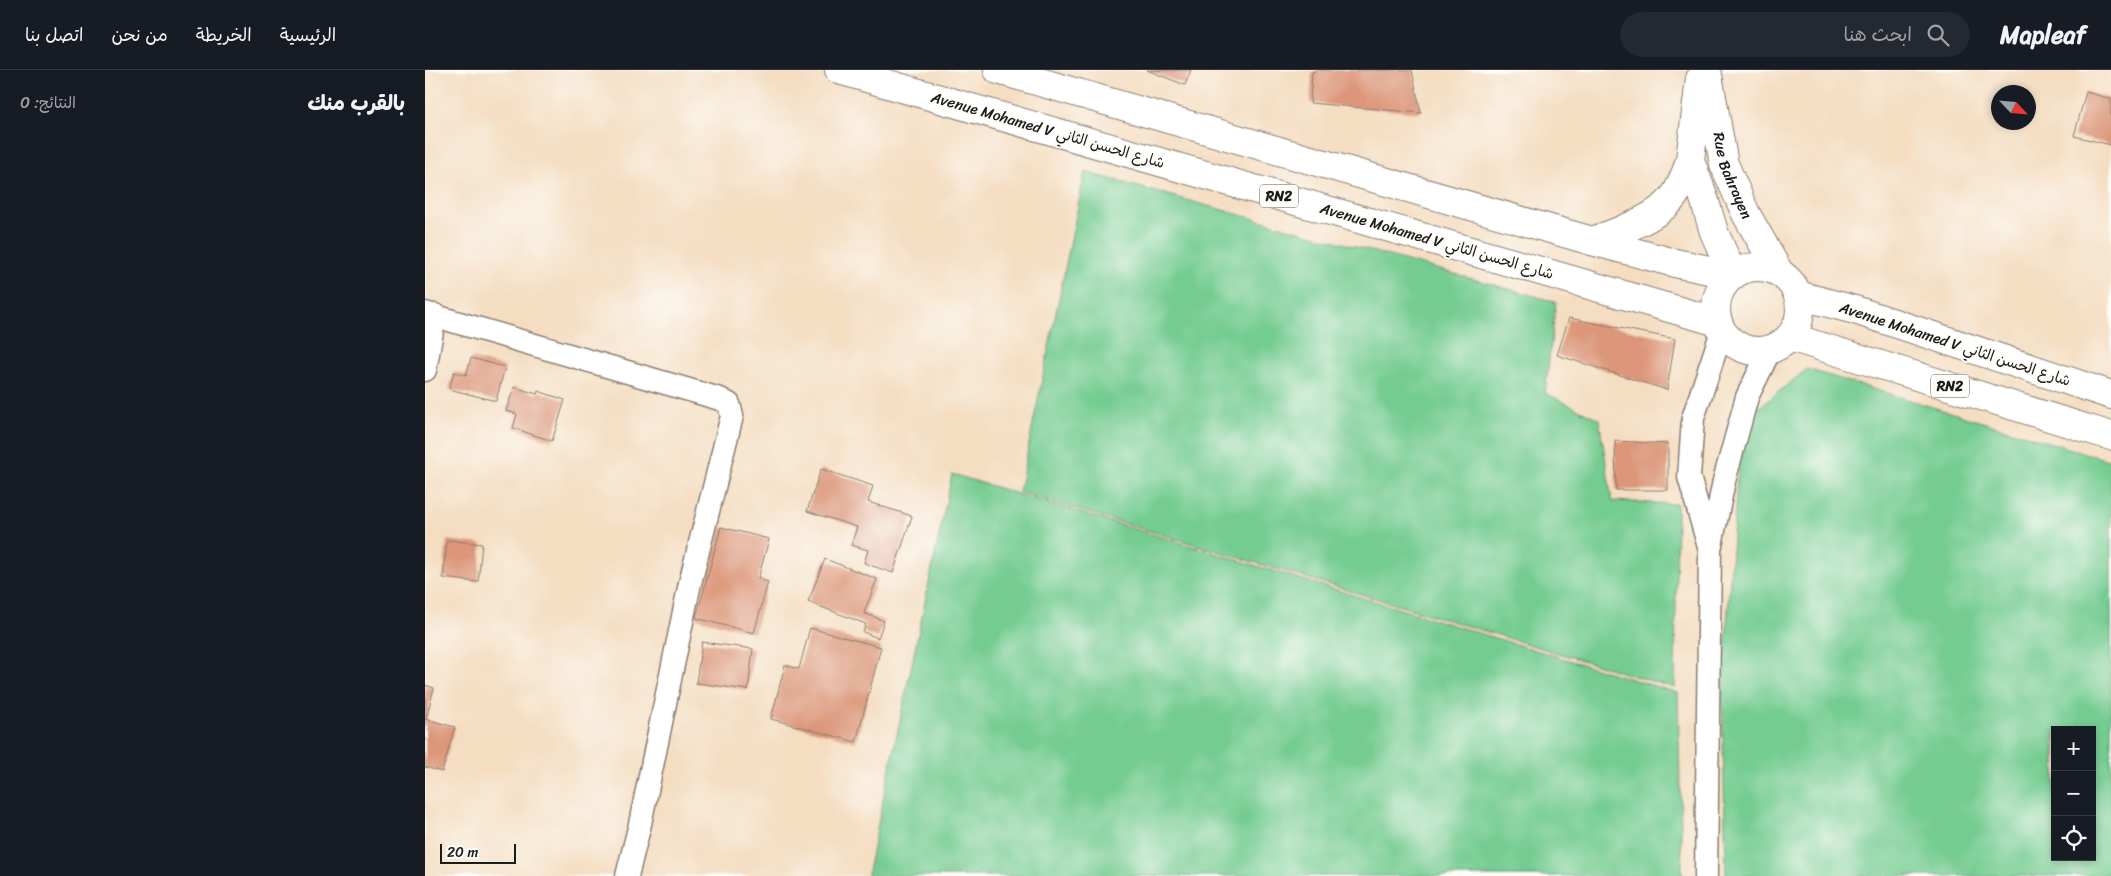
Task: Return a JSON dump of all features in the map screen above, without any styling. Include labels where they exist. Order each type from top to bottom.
[{"type":"main road","name":"Avenue Mohamed V شارع الحسن الثاني","points":[[839,70],[1720,326]]},
{"type":"main road","points":[[998,70],[1592,241],[1675,263],[1733,275]]},
{"type":"main road","name":"Rue Bahrayen","points":[[1701,70],[1690,160],[1714,232],[1733,275]]},
{"type":"main road","name":"Rue Bahrayen","points":[[1707,70],[1724,164],[1745,214],[1779,272]]},
{"type":"main road","points":[[1592,241],[1610,235],[1652,215],[1671,199],[1685,176],[1690,160]]},
{"type":"main road","points":[[1720,326],[1716,309],[1718,296],[1724,284],[1733,275],[1751,267],[1760,267],[1779,272],[1787,278],[1798,295],[1800,317],[1796,328],[1780,343]]},
{"type":"main road","name":"Avenue Mohamed V شارع الحسن الثاني","points":[[1798,295],[1855,310],[2111,395]]},
{"type":"main road","name":"RN2","points":[[1720,326],[1731,341],[1742,348],[1756,351],[1780,343],[2111,436]]},
{"type":"street","points":[[425,370],[430,314],[720,399],[729,404],[732,416],[690,583],[640,824],[627,876]]},
{"type":"street","points":[[1710,550],[1689,477],[1693,418],[1720,326]]},
{"type":"street","points":[[1706,876],[1710,550],[1725,481],[1747,397],[1780,343]]},
{"type":"green space","points":[[1085,172],[1556,302],[1545,393],[1599,419],[1612,501],[1677,504],[1675,688],[1019,492]]},
{"type":"green space","points":[[1807,369],[2111,461],[2111,876],[1726,876],[1722,696],[1741,422]]},
{"type":"green space","points":[[952,474],[1678,693],[1682,876],[867,876]]},
{"type":"building","points":[[1147,70],[1191,70],[1185,85]]},
{"type":"building","points":[[1318,70],[1412,70],[1421,113],[1310,103],[1312,72]]},
{"type":"building","points":[[2086,92],[2111,99],[2111,145],[2074,136]]},
{"type":"building","points":[[1569,318],[1675,339],[1667,390],[1557,355]]},
{"type":"building","points":[[471,358],[505,367],[496,401],[449,389],[454,372],[466,375]]},
{"type":"building","points":[[514,387],[537,394],[538,391],[565,400],[552,441],[513,428],[517,414],[506,411]]},
{"type":"building","points":[[1615,441],[1668,444],[1668,490],[1616,490]]},
{"type":"building","points":[[821,469],[873,486],[868,502],[912,516],[893,573],[864,563],[868,550],[851,545],[857,527],[807,511]]},
{"type":"building","points":[[721,527],[769,539],[758,579],[768,582],[754,633],[696,618]]},
{"type":"building","points":[[447,540],[482,544],[478,582],[443,578]]},
{"type":"building","points":[[825,559],[877,579],[864,613],[884,621],[878,638],[863,632],[866,624],[808,602]]},
{"type":"building","points":[[810,628],[881,647],[856,742],[771,719],[785,665],[799,669]]},
{"type":"building","points":[[702,642],[753,649],[748,690],[696,683]]},
{"type":"building","points":[[425,685],[434,688],[426,719],[425,719]]},
{"type":"building","points":[[425,719],[455,727],[442,772],[425,767]]}]
